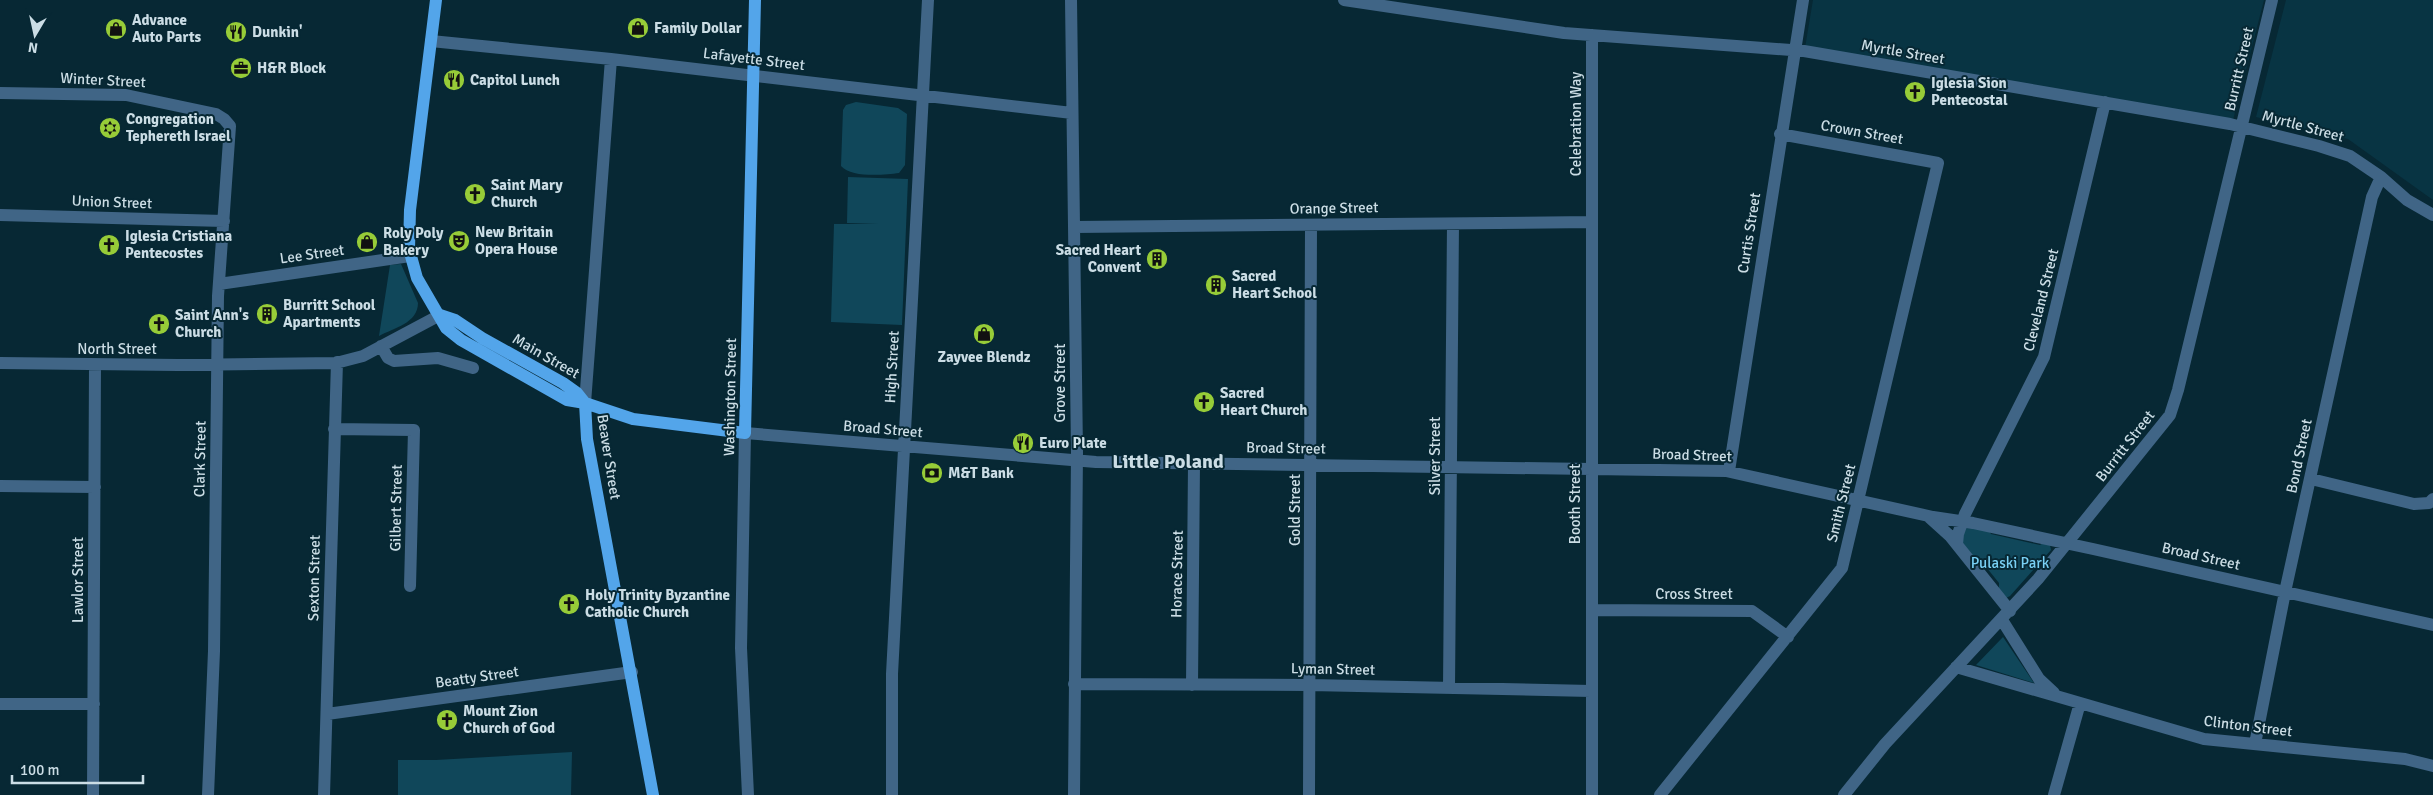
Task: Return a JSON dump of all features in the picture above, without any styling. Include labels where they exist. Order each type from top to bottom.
[{"type":"main road","name":"Main Street","points":[[436,0],[409,215],[410,256],[419,284],[440,315],[446,328],[471,347],[562,397],[585,403]]},
{"type":"main road","name":"Washington Street","points":[[745,433],[755,0]]},
{"type":"main road","name":"Broad Street","points":[[585,403],[633,419],[745,433]]},
{"type":"main road","name":"Beaver Street","points":[[585,403],[587,439],[654,795]]},
{"type":"street","name":"High Street","points":[[892,795],[892,681],[928,0]]},
{"type":"street","name":"Grove Street","points":[[1071,0],[1077,461],[1074,795]]},
{"type":"street","name":"Myrtle Street","points":[[1344,0],[1550,31],[1795,50],[2242,126],[2328,148],[2350,156],[2381,177],[2407,200],[2433,216]]},
{"type":"street","name":"Curtis Street","points":[[1729,471],[1780,134],[1803,0]]},
{"type":"street","name":"Burritt Street","points":[[1844,795],[1885,744],[2006,616],[2068,544],[2159,431],[2172,411],[2272,0]]},
{"type":"street","name":"Celebration Way","points":[[1592,35],[1592,218]]},
{"type":"street","name":"Lafayette Street","points":[[431,41],[611,59],[1072,113]]},
{"type":"street","name":"Beaver Street","points":[[585,403],[611,59]]},
{"type":"street","name":"Winter Street","points":[[0,93],[136,96],[214,113],[229,124]]},
{"type":"street","name":"Cleveland Street","points":[[1962,521],[2043,359],[2105,102]]},
{"type":"street","name":"Clark Street","points":[[208,795],[213,716],[219,284],[231,136],[229,124]]},
{"type":"street","name":"Crown Street","points":[[1780,134],[1938,163]]},
{"type":"street","name":"Smith Street","points":[[1660,795],[1842,568],[1938,163]]},
{"type":"street","name":"Bond Street","points":[[2255,744],[2285,592],[2372,197],[2381,177]]},
{"type":"street","name":"Union Street","points":[[0,215],[224,221]]},
{"type":"street","name":"Orange Street","points":[[1075,228],[1453,224],[1592,218]]},
{"type":"street","name":"Booth Street","points":[[1592,218],[1592,795]]},
{"type":"street","name":"Silver Street","points":[[1449,688],[1453,224]]},
{"type":"street","name":"Gold Street","points":[[1309,795],[1312,465],[1311,225]]},
{"type":"street","name":"Lee Street","points":[[219,284],[410,256]]},
{"type":"street","name":"North Street","points":[[0,363],[96,365],[337,362],[355,359],[440,315]]},
{"type":"street","points":[[381,346],[388,358],[394,360],[438,358],[473,368]]},
{"type":"street","name":"Sexton Street","points":[[324,795],[337,362]]},
{"type":"street","name":"Lawlor Street","points":[[93,795],[96,365]]},
{"type":"street","name":"Gilbert Street","points":[[334,429],[414,430],[410,586]]},
{"type":"street","name":"Broad Street","points":[[745,433],[1077,461],[1729,471],[2433,625]]},
{"type":"street","name":"Washington Street","points":[[745,433],[741,648],[748,795]]},
{"type":"street","name":"Horace Street","points":[[1192,685],[1194,464]]},
{"type":"street","points":[[2311,480],[2414,504],[2428,503],[2433,499]]},
{"type":"street","points":[[0,486],[95,487]]},
{"type":"street","name":"Broad Street","points":[[1927,515],[1943,528],[1957,544],[2006,616]]},
{"type":"street","points":[[1957,544],[1962,521]]},
{"type":"street","name":"Cross Street","points":[[1592,610],[1752,611],[1788,637]]},
{"type":"street","name":"Clinton Street","points":[[2006,616],[2041,682],[2063,698]]},
{"type":"street","name":"Clinton Street","points":[[1956,667],[2204,738],[2413,760],[2433,766]]},
{"type":"street","name":"Beatty Street","points":[[327,714],[632,672]]},
{"type":"street","name":"Lyman Street","points":[[1074,684],[1310,685],[1591,691]]},
{"type":"street","points":[[2054,795],[2080,703]]},
{"type":"street","points":[[0,704],[94,704]]},
{"type":"shaded area","points":[[1813,0],[2264,0],[2233,120],[1805,48]]},
{"type":"shaded area","points":[[2286,0],[2433,0],[2433,200],[2348,139],[2256,117]]},
{"type":"green space","points":[[856,102],[898,108],[907,114],[905,165],[899,173],[860,174],[846,170],[841,166],[843,110],[846,105]]},
{"type":"green space","points":[[848,177],[908,179],[902,325],[831,322],[834,224],[878,224],[847,223]]},
{"type":"green space","points":[[401,264],[418,303],[417,310],[410,320],[379,336],[390,265]]},
{"type":"green space","name":"Pulaski Park","points":[[1964,528],[1988,529],[1991,534],[2040,545],[2044,542],[2050,545],[2051,550],[2010,596],[2006,598],[1999,589],[1999,583],[1978,557],[1972,556],[1962,542]]},
{"type":"green space","points":[[2003,637],[2034,683],[1976,665]]},
{"type":"green space","points":[[572,752],[571,795],[398,795],[398,760],[436,760]]},
{"type":"place","name":"Family Dollar","points":[[638,28]]},
{"type":"place","name":"Advance Auto Parts","points":[[116,29]]},
{"type":"place","name":"Dunkin'","points":[[236,32]]},
{"type":"place","name":"H&R Block","points":[[241,68]]},
{"type":"place","name":"Capitol Lunch","points":[[454,80]]},
{"type":"place","name":"Iglesia Sion Pentecostal","points":[[1915,92]]},
{"type":"place","name":"Congregation Tephereth Israel","points":[[110,128]]},
{"type":"place","name":"Saint Mary Church","points":[[475,194]]},
{"type":"place","name":"New Britain Opera House","points":[[459,241]]},
{"type":"place","name":"Roly Poly Bakery","points":[[367,242]]},
{"type":"place","name":"Iglesia Cristiana Pentecostes","points":[[109,245]]},
{"type":"place","name":"Sacred Heart Convent","points":[[1157,259]]},
{"type":"place","name":"Sacred Heart School","points":[[1216,285]]},
{"type":"place","name":"Burritt School Apartments","points":[[267,314]]},
{"type":"place","name":"Saint Ann's Church","points":[[159,324]]},
{"type":"place","name":"Zayvee Blendz","points":[[984,334]]},
{"type":"place","name":"Sacred Heart Church","points":[[1204,402]]},
{"type":"place","name":"Euro Plate","points":[[1023,443]]},
{"type":"place","name":"M&T Bank","points":[[932,473]]},
{"type":"place","name":"Holy Trinity Byzantine Catholic Church","points":[[569,604]]},
{"type":"place","name":"Mount Zion Church of God","points":[[447,720]]},
{"type":"district","name":"Little Poland","points":[[1168,461]]}]
